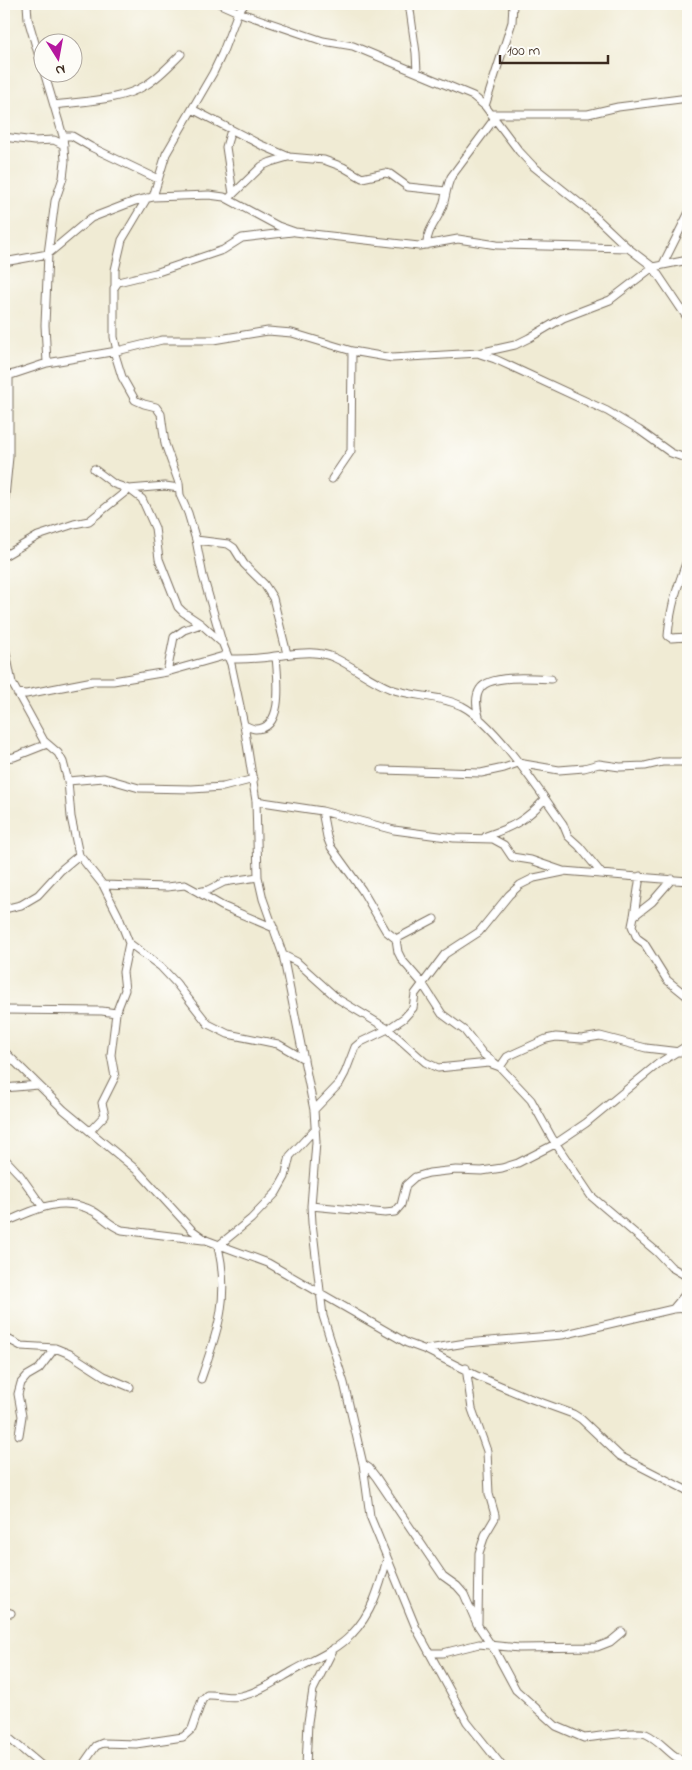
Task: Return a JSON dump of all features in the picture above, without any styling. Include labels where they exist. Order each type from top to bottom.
[{"type":"street","points":[[26,4],[32,33]]},
{"type":"street","points":[[220,4],[323,41],[353,46],[473,96],[485,106],[519,151],[533,166],[588,210],[628,248],[653,268],[688,319]]},
{"type":"street","points":[[245,4],[238,12],[222,54],[166,154],[150,198],[122,240],[115,270],[115,351],[122,376],[135,400],[156,407],[161,414],[165,444],[196,540],[203,576],[228,657],[244,725],[254,779],[258,877],[263,899],[283,955],[314,1110],[316,1128],[311,1206],[323,1316],[344,1383],[363,1464],[370,1516],[416,1628],[467,1722],[502,1766]]},
{"type":"street","points":[[412,4],[410,10],[416,53],[416,72]]},
{"type":"street","points":[[485,106],[512,22],[514,5]]},
{"type":"street","points":[[54,105],[114,97],[135,91],[154,80],[182,54]]},
{"type":"street","points":[[47,82],[63,136],[65,169],[55,201],[48,254],[45,325],[47,363]]},
{"type":"street","points":[[493,116],[588,114],[618,106],[688,98]]},
{"type":"street","points":[[192,109],[261,145],[289,157],[324,160],[343,166],[362,178],[384,173],[390,174],[408,187],[446,191]]},
{"type":"street","points":[[427,245],[428,234],[442,208],[450,177],[493,116]]},
{"type":"street","points":[[230,196],[226,146],[231,130]]},
{"type":"street","points":[[63,136],[72,136],[158,178]]},
{"type":"street","points":[[4,137],[34,141],[54,140],[64,145]]},
{"type":"street","points":[[230,196],[262,166],[289,157]]},
{"type":"street","points":[[4,262],[48,254],[91,218],[134,201],[150,198],[209,195],[230,196],[278,226],[295,232]]},
{"type":"street","points":[[663,264],[688,214]]},
{"type":"street","points":[[115,285],[121,280],[155,273],[223,250],[242,238],[295,232],[410,245],[427,245],[458,240],[497,245],[628,248]]},
{"type":"street","points":[[4,507],[9,457],[5,376],[47,363],[115,351],[162,340],[213,340],[268,331],[292,333],[352,351],[396,358],[479,353],[515,344],[563,318],[610,300],[653,268],[663,264],[688,260]]},
{"type":"street","points":[[332,479],[351,451],[352,351]]},
{"type":"street","points":[[479,353],[607,411],[639,430],[671,453],[688,459]]},
{"type":"street","points":[[94,469],[114,484],[129,489],[139,496],[148,510],[154,528],[159,559],[178,607],[222,642]]},
{"type":"street","points":[[4,556],[38,536],[89,520],[129,489],[165,486],[179,488]]},
{"type":"street","points":[[196,540],[228,544],[234,548],[244,564],[264,584],[273,598],[287,654]]},
{"type":"street","points":[[688,558],[675,591],[669,615],[668,636],[671,638],[688,637]]},
{"type":"street","points":[[167,672],[174,637],[184,630],[201,624]]},
{"type":"street","points":[[4,647],[12,683],[17,693],[47,744],[61,757],[68,781],[71,816],[79,855],[103,885],[129,943],[124,972],[125,990],[116,1013],[111,1055],[115,1077],[102,1103],[105,1115],[90,1132]]},
{"type":"street","points":[[17,693],[30,693],[93,681],[113,681],[167,672],[228,657],[276,656],[307,652],[334,657],[378,683],[392,689],[433,696],[463,706],[480,720],[518,763],[563,824],[568,836],[579,846],[602,874]]},
{"type":"street","points":[[244,725],[256,729],[266,725],[274,717],[279,687],[276,656]]},
{"type":"street","points":[[480,720],[477,699],[479,690],[483,685],[494,680],[522,678],[551,679]]},
{"type":"street","points":[[4,758],[14,757],[47,744]]},
{"type":"street","points":[[382,770],[481,773],[518,763],[559,770],[584,768],[599,764],[627,767],[662,762],[688,762]]},
{"type":"street","points":[[68,781],[104,778],[139,788],[192,789],[223,787],[254,779]]},
{"type":"street","points":[[484,837],[530,816],[545,799]]},
{"type":"street","points":[[256,801],[322,811],[394,830],[454,838],[484,837],[493,839],[501,843],[512,857],[531,860],[563,872]]},
{"type":"street","points":[[322,811],[331,847],[362,890],[386,931],[396,939],[398,952],[402,960],[422,983],[442,1014],[465,1031],[483,1054],[500,1067],[531,1100],[555,1144],[591,1196],[657,1252],[671,1267],[688,1277]]},
{"type":"street","points":[[4,909],[21,905],[38,895],[61,870],[79,855]]},
{"type":"street","points":[[314,1110],[339,1084],[346,1073],[355,1047],[404,1018],[413,1008],[415,994],[422,983],[445,954],[479,932],[509,895],[520,885],[534,878],[563,872],[640,876],[688,881]]},
{"type":"street","points":[[640,876],[632,926],[637,938],[644,943],[667,980],[688,997]]},
{"type":"street","points":[[198,892],[208,890],[224,882],[258,877]]},
{"type":"street","points":[[634,916],[652,902],[672,879]]},
{"type":"street","points":[[103,885],[166,887],[185,885],[222,906],[274,928]]},
{"type":"street","points":[[396,939],[434,919]]},
{"type":"street","points":[[129,943],[161,967],[208,1024],[228,1034],[278,1044],[304,1059]]},
{"type":"street","points":[[283,955],[297,962],[338,999],[388,1029],[425,1062],[438,1068],[489,1063],[500,1067]]},
{"type":"street","points":[[4,1010],[102,1011],[116,1013]]},
{"type":"street","points":[[500,1067],[507,1058],[514,1054],[546,1039],[556,1037],[582,1039],[600,1036],[646,1048],[680,1052]]},
{"type":"street","points":[[311,1206],[385,1213],[395,1212],[401,1205],[406,1185],[415,1177],[429,1173],[456,1170],[482,1171],[518,1163],[555,1144],[598,1114],[659,1063],[680,1052],[688,1045]]},
{"type":"street","points":[[4,1051],[90,1132],[139,1172],[192,1230],[206,1240],[268,1263],[407,1343],[529,1398],[573,1414],[581,1419],[620,1456],[688,1491]]},
{"type":"street","points":[[4,1088],[38,1085]]},
{"type":"street","points":[[218,1246],[251,1218],[276,1193],[284,1177],[290,1156],[316,1128]]},
{"type":"street","points":[[4,1158],[20,1175],[42,1206]]},
{"type":"street","points":[[4,1223],[42,1206],[74,1204],[97,1213],[116,1228],[206,1240]]},
{"type":"street","points":[[201,1379],[217,1333],[222,1308],[223,1268],[218,1246]]},
{"type":"street","points":[[673,1309],[688,1291]]},
{"type":"street","points":[[426,1350],[466,1343],[562,1335],[673,1309],[688,1308]]},
{"type":"street","points":[[4,1337],[21,1346],[54,1348],[70,1354],[104,1376],[130,1387]]},
{"type":"street","points":[[19,1435],[22,1416],[18,1394],[21,1383],[27,1376],[38,1369],[54,1348]]},
{"type":"street","points":[[466,1368],[472,1409],[487,1451],[489,1494],[495,1515],[479,1553],[478,1624]]},
{"type":"street","points":[[363,1464],[376,1477],[443,1576],[457,1586],[464,1594],[478,1624],[516,1690],[556,1726],[584,1738],[633,1733],[646,1734],[679,1760],[688,1762]]},
{"type":"street","points":[[82,1766],[96,1746],[103,1742],[136,1744],[182,1737],[192,1729],[202,1700],[207,1695],[235,1697],[260,1690],[334,1648],[351,1635],[372,1604],[388,1559]]},
{"type":"street","points":[[430,1653],[442,1653],[474,1644],[491,1644],[518,1648],[597,1647],[610,1642],[622,1632]]},
{"type":"street","points":[[306,1766],[308,1722],[313,1690],[334,1648]]},
{"type":"street","points":[[4,1734],[42,1766]]}]
